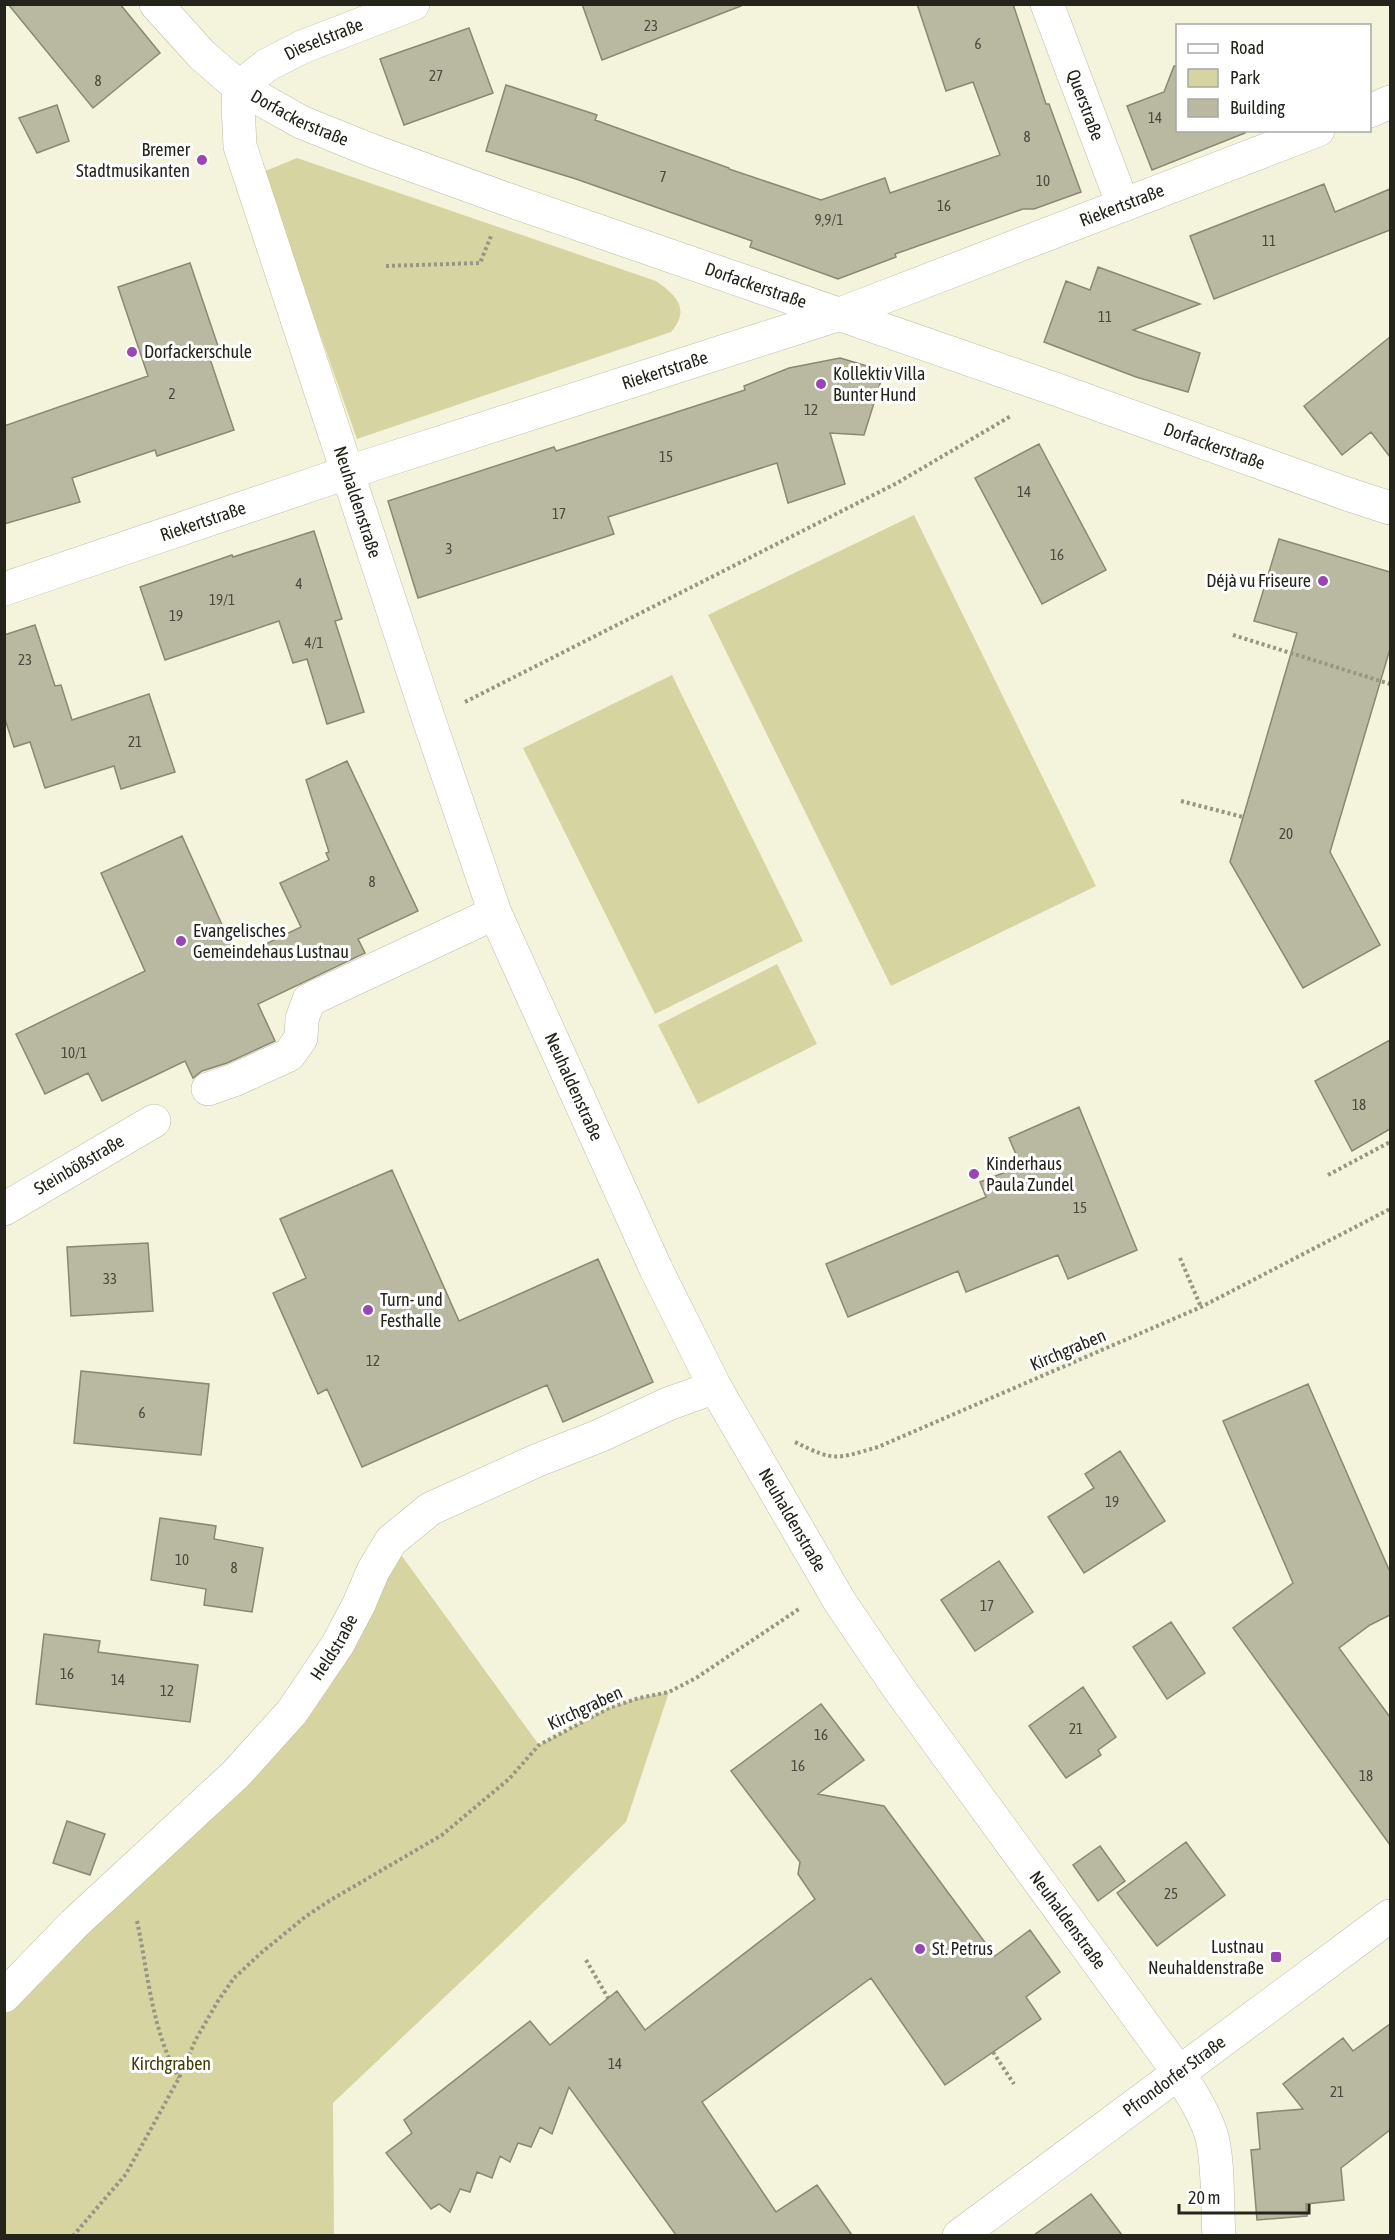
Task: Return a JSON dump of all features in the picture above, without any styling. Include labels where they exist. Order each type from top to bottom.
[{"type":"street","name":"Dorfackerstraße","points":[[156,4],[202,55],[240,87],[301,122],[373,151],[506,199],[1055,388],[1390,508]]},
{"type":"street","name":"Dieselstraße","points":[[240,87],[267,65],[302,47],[413,4]]},
{"type":"street","name":"Querstraße","points":[[1047,4],[1123,205]]},
{"type":"street","name":"Neuhaldenstraße","points":[[240,87],[238,105],[240,146],[495,913],[622,1194],[715,1387],[840,1602],[897,1686],[1179,2073],[1202,2111],[1212,2137],[1215,2156],[1219,2235]]},
{"type":"street","points":[[1371,111],[1390,102]]},
{"type":"street","name":"Riekertstraße","points":[[4,589],[349,472],[840,314],[1313,132]]},
{"type":"street","points":[[208,1089],[289,1055],[301,1038],[302,1019],[309,1000],[495,913]]},
{"type":"street","name":"Steinbößstraße","points":[[4,1209],[154,1120]]},
{"type":"street","name":"Heldstraße","points":[[4,1996],[74,1924],[236,1774],[292,1712],[338,1644],[373,1571],[391,1541],[430,1509],[538,1460],[600,1436],[668,1404],[715,1387]]},
{"type":"street","name":"Pfrondorfer Straße","points":[[959,2235],[1390,1916]]},
{"type":"path","points":[[386,266],[480,263],[506,199]]},
{"type":"path","points":[[429,720],[897,483],[981,436],[1055,388]]},
{"type":"path","points":[[1233,634],[1390,684]]},
{"type":"path","points":[[1181,801],[1243,817]]},
{"type":"path","points":[[1328,1175],[1390,1143]]},
{"type":"path","name":"Kirchgraben","points":[[746,1443],[779,1434],[819,1454],[838,1458],[878,1447],[1201,1306],[1390,1209]]},
{"type":"path","points":[[1180,1258],[1201,1306]]},
{"type":"path","name":"Kirchgraben","points":[[73,2235],[126,2174],[218,2001],[234,1978],[261,1953],[305,1917],[329,1901],[442,1835],[509,1779],[539,1745],[609,1708],[639,1698],[669,1692],[696,1678],[800,1608],[840,1602]]},
{"type":"path","points":[[137,1924],[160,2033],[169,2060],[179,2078]]},
{"type":"path","points":[[586,1960],[608,1998]]},
{"type":"path","points":[[993,2052],[1014,2084]]},
{"type":"green space","points":[[297,158],[656,281],[675,297],[678,303],[680,316],[677,324],[671,332],[357,439],[263,172]]},
{"type":"green space","points":[[914,515],[1096,886],[891,986],[708,615]]},
{"type":"green space","points":[[672,675],[803,941],[655,1014],[523,748]]},
{"type":"green space","points":[[777,964],[817,1044],[698,1104],[658,1025]]},
{"type":"green space","name":"Kirchgraben","points":[[391,1541],[539,1745],[609,1708],[639,1698],[669,1692],[626,1822],[333,2103],[334,2235],[5,2236],[5,1996],[236,1774]]},
{"type":"building","points":[[8,4],[120,4],[160,53],[93,108]]},
{"type":"building","points":[[582,4],[741,4],[741,6],[602,60]]},
{"type":"building","points":[[917,4],[1013,4],[1046,104],[1049,104],[1081,192],[1034,209],[1023,209],[895,254],[896,257],[838,279],[750,247],[752,241],[576,179],[486,151],[506,85],[597,115],[595,120],[821,200],[885,178],[890,193],[1000,155],[973,82],[946,91]]},
{"type":"building","points":[[469,28],[493,93],[404,125],[380,59]]},
{"type":"building","points":[[1174,66],[1176,66],[1176,132],[1245,133],[1152,170],[1127,106],[1164,92]]},
{"type":"building","points":[[57,105],[69,141],[37,153],[19,118]]},
{"type":"building","points":[[1324,184],[1335,212],[1390,189],[1390,230],[1214,299],[1190,236]]},
{"type":"building","points":[[190,263],[221,355],[210,359],[234,430],[157,456],[155,450],[72,478],[80,502],[4,524],[4,426],[148,376],[118,287]]},
{"type":"building","points":[[1098,267],[1200,304],[1133,330],[1200,353],[1188,392],[1136,377],[1044,342],[1066,281],[1090,290]]},
{"type":"building","points":[[1390,337],[1390,457],[1371,432],[1342,455],[1304,406]]},
{"type":"building","points":[[840,358],[884,371],[864,435],[830,433],[845,484],[788,503],[777,463],[608,517],[614,534],[418,598],[388,501],[554,447],[556,451],[745,390],[744,386],[789,368]]},
{"type":"building","points":[[1039,444],[1106,570],[1042,604],[975,478]]},
{"type":"building","points":[[314,531],[342,619],[335,621],[364,712],[327,724],[307,659],[293,663],[279,621],[165,660],[140,587],[232,555],[233,557]]},
{"type":"building","points":[[1279,539],[1390,572],[1390,649],[1330,852],[1380,945],[1303,988],[1230,862],[1297,633],[1254,621]]},
{"type":"building","points":[[35,625],[55,686],[61,685],[72,720],[149,694],[175,772],[121,789],[114,766],[45,788],[30,742],[14,747],[4,716],[4,635]]},
{"type":"building","points":[[347,761],[418,911],[358,939],[365,953],[258,1004],[275,1041],[227,1063],[202,1071],[193,1078],[185,1061],[102,1101],[88,1073],[45,1094],[16,1034],[145,971],[101,873],[182,836],[237,958],[301,927],[280,883],[329,860],[326,853],[329,852],[306,780]]},
{"type":"building","points":[[1390,1040],[1390,1129],[1352,1151],[1315,1081]]},
{"type":"building","name":"Kinderhaus Paula Zundel","points":[[1079,1107],[1137,1250],[1068,1279],[1058,1255],[966,1292],[958,1271],[848,1317],[826,1264],[986,1197],[980,1182],[1021,1166],[1009,1138]]},
{"type":"building","name":"Turn- und Festhalle","points":[[392,1170],[459,1321],[598,1259],[653,1382],[563,1422],[547,1385],[362,1467],[327,1389],[318,1394],[273,1293],[306,1278],[280,1219]]},
{"type":"building","points":[[148,1243],[153,1311],[71,1316],[67,1247]]},
{"type":"building","points":[[81,1371],[209,1384],[201,1455],[74,1443]]},
{"type":"building","points":[[1308,1384],[1390,1572],[1390,1615],[1370,1625],[1339,1648],[1390,1717],[1390,1845],[1233,1628],[1293,1583],[1223,1421]]},
{"type":"building","points":[[1120,1451],[1165,1521],[1084,1573],[1048,1517],[1094,1488],[1085,1474]]},
{"type":"building","points":[[160,1518],[216,1526],[214,1539],[263,1548],[252,1612],[204,1605],[206,1589],[151,1580]]},
{"type":"building","points":[[999,1561],[1033,1612],[975,1651],[941,1600]]},
{"type":"building","points":[[1171,1622],[1205,1673],[1167,1699],[1133,1647]]},
{"type":"building","points":[[44,1634],[100,1641],[98,1652],[198,1665],[190,1722],[36,1704]]},
{"type":"building","points":[[1083,1687],[1116,1737],[1098,1750],[1101,1755],[1066,1778],[1029,1726]]},
{"type":"building","points":[[821,1704],[864,1760],[818,1794],[884,1806],[995,1956],[1030,1930],[1060,1972],[1026,1997],[1041,2019],[945,2085],[871,1978],[702,2102],[776,2212],[817,2185],[852,2235],[676,2235],[569,2087],[552,2134],[540,2127],[531,2147],[518,2143],[510,2162],[500,2156],[492,2178],[477,2172],[470,2192],[460,2189],[450,2212],[439,2204],[431,2209],[386,2153],[412,2133],[404,2120],[530,2021],[550,2045],[617,1991],[645,2030],[815,1899],[798,1874],[800,1862],[731,1771]]},
{"type":"building","points":[[67,1821],[105,1834],[90,1875],[53,1863]]},
{"type":"building","points":[[1186,1842],[1225,1895],[1157,1946],[1117,1893]]},
{"type":"building","points":[[1100,1846],[1125,1881],[1098,1901],[1073,1865]]},
{"type":"building","points":[[1390,2024],[1390,2130],[1341,2168],[1344,2200],[1306,2204],[1307,2216],[1257,2220],[1251,2150],[1260,2149],[1257,2113],[1303,2109],[1283,2084],[1343,2038],[1353,2051]]},
{"type":"building","points":[[1091,2194],[1122,2235],[1034,2235]]},
{"type":"place","name":"Bremer Stadtmusikanten","points":[[202,160]]},
{"type":"place","name":"Dorfackerschule","points":[[132,352]]},
{"type":"place","name":"Kollektiv Villa Bunter Hund","points":[[821,384]]},
{"type":"place","name":"Déjà vu Friseure","points":[[1323,581]]},
{"type":"place","name":"Evangelisches Gemeindehaus Lustnau","points":[[181,941]]},
{"type":"place","name":"Kinderhaus Paula Zundel","points":[[974,1174]]},
{"type":"place","name":"Turn- und Festhalle","points":[[368,1310]]},
{"type":"place","name":"St. Petrus","points":[[920,1949]]},
{"type":"place","name":"Lustnau Neuhaldenstraße","points":[[1276,1957]]}]
